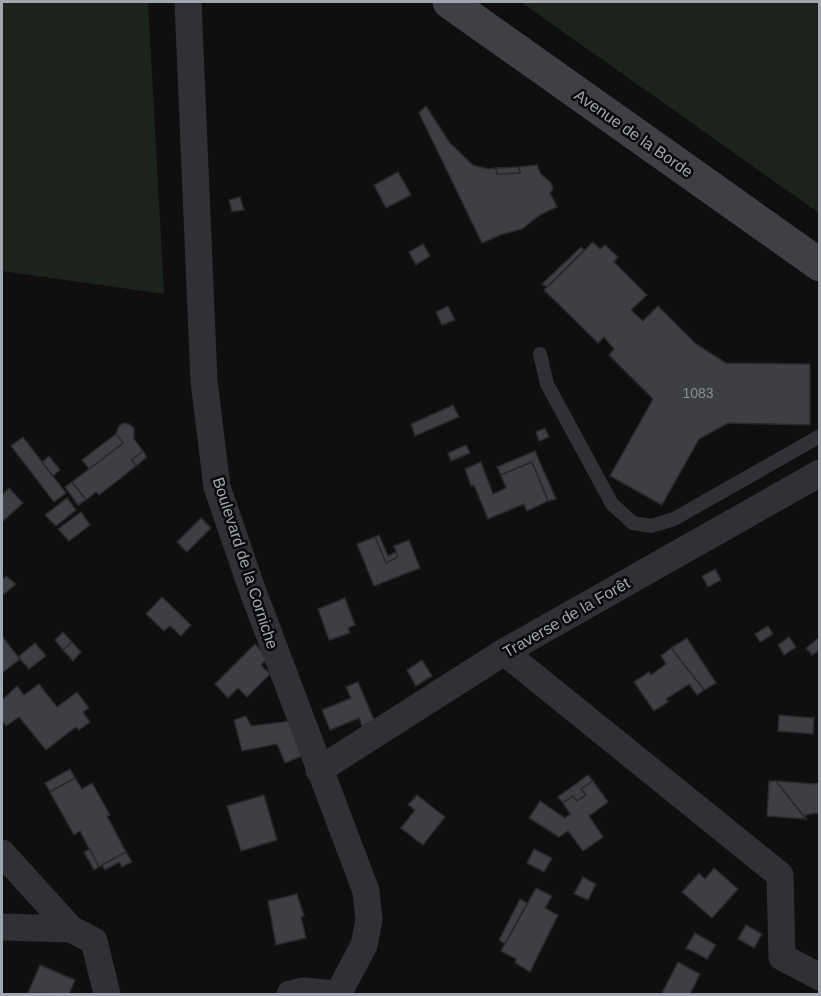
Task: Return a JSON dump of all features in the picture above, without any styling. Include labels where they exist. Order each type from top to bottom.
[{"type":"street","name":"Boulevard de la Corniche","points":[[188,2],[204,381],[217,487],[252,590],[366,891],[369,920],[364,945],[338,994]]},
{"type":"street","name":"Avenue de la Borde","points":[[449,2],[819,265]]},
{"type":"street","name":"Traverse de la Forêt","points":[[319,770],[504,652],[819,473]]},
{"type":"street","points":[[504,652],[780,875],[782,957],[819,977]]},
{"type":"street","points":[[2,853],[71,929],[94,941],[107,994]]},
{"type":"street","points":[[2,927],[71,929]]},
{"type":"street","points":[[290,994],[304,991],[338,994]]},
{"type":"lane","points":[[540,354],[547,384],[612,504],[633,523],[651,526],[674,519],[819,436]]},
{"type":"shaded area","points":[[2,2],[148,2],[164,294],[2,271]]},
{"type":"shaded area","points":[[521,2],[819,2],[819,213]]},
{"type":"building","points":[[426,106],[450,143],[473,165],[488,169],[496,168],[497,174],[520,173],[519,167],[537,165],[541,174],[551,183],[553,189],[550,193],[557,207],[540,215],[522,229],[482,243],[419,113]]},
{"type":"building","points":[[519,167],[520,173],[497,174],[496,168]]},
{"type":"building","points":[[398,172],[411,195],[386,208],[374,185]]},
{"type":"building","points":[[240,197],[244,210],[232,212],[229,200]]},
{"type":"building","points":[[593,242],[600,249],[605,245],[618,257],[614,262],[647,295],[631,310],[643,321],[658,306],[696,344],[726,363],[810,364],[810,425],[728,423],[699,439],[662,505],[610,476],[653,399],[609,355],[614,349],[604,337],[598,343],[544,290]]},
{"type":"building","points":[[423,244],[430,256],[416,265],[409,252]]},
{"type":"building","points":[[581,247],[584,250],[547,287],[542,284]]},
{"type":"building","points":[[448,306],[455,320],[442,325],[436,312]]},
{"type":"building","points":[[453,405],[459,417],[415,436],[411,424]]},
{"type":"building","points":[[124,423],[134,428],[134,439],[143,451],[132,460],[136,466],[99,495],[96,492],[86,500],[72,482],[123,443],[116,434],[119,426]]},
{"type":"building","points":[[545,428],[549,437],[539,441],[536,432]]},
{"type":"building","points":[[116,434],[123,443],[89,469],[82,460]]},
{"type":"building","points":[[23,437],[66,493],[54,502],[11,446]]},
{"type":"building","points":[[466,445],[470,453],[451,461],[448,453]]},
{"type":"building","points":[[143,451],[147,457],[136,466],[132,460]]},
{"type":"building","points":[[535,451],[556,499],[548,501],[532,462],[501,475],[497,467]]},
{"type":"building","points":[[49,456],[60,470],[53,476],[42,462]]},
{"type":"building","points":[[481,462],[493,494],[506,488],[501,475],[532,462],[548,501],[527,511],[524,504],[488,519],[465,469]]},
{"type":"building","points":[[72,482],[86,500],[78,505],[65,487]]},
{"type":"building","points":[[9,488],[23,503],[2,522],[2,495]]},
{"type":"building","points":[[67,498],[76,510],[56,526],[45,515]]},
{"type":"building","points":[[81,512],[90,525],[69,541],[58,529]]},
{"type":"building","points":[[201,518],[211,528],[187,552],[177,542]]},
{"type":"building","points":[[379,535],[388,556],[396,552],[398,557],[386,563],[375,537]]},
{"type":"building","points":[[375,537],[386,563],[398,557],[394,546],[409,540],[420,568],[374,586],[357,544]]},
{"type":"building","points":[[715,569],[721,580],[708,587],[702,576]]},
{"type":"building","points":[[6,576],[16,584],[4,594],[2,580]]},
{"type":"building","points":[[162,597],[191,625],[181,636],[170,626],[164,631],[146,614]]},
{"type":"building","points":[[345,598],[355,625],[348,628],[350,633],[329,640],[318,609]]},
{"type":"building","points":[[768,626],[773,634],[760,642],[755,634]]},
{"type":"building","points":[[63,632],[72,642],[63,650],[55,640]]},
{"type":"building","points":[[2,636],[20,659],[2,673]]},
{"type":"building","points":[[789,637],[796,647],[784,655],[778,645]]},
{"type":"building","points":[[820,637],[820,650],[812,655],[806,648]]},
{"type":"building","points":[[687,638],[716,683],[704,690],[671,648]]},
{"type":"building","points":[[72,642],[81,652],[73,661],[63,650]]},
{"type":"building","points":[[35,643],[46,656],[29,669],[18,657]]},
{"type":"building","points":[[255,644],[268,658],[261,665],[270,674],[247,697],[238,688],[228,698],[215,684]]},
{"type":"building","points":[[671,648],[704,690],[697,695],[689,684],[666,699],[668,702],[654,711],[634,682],[649,672],[651,675],[666,664],[661,656]]},
{"type":"building","points":[[422,660],[432,676],[416,686],[407,670]]},
{"type":"building","points":[[358,682],[374,720],[362,726],[359,718],[330,730],[322,710],[351,698],[346,687]]},
{"type":"building","points":[[39,684],[57,707],[77,692],[89,708],[83,712],[90,722],[79,730],[76,727],[46,750],[19,717],[6,726],[2,721],[2,700],[17,686],[24,695]]},
{"type":"building","points":[[779,715],[814,718],[813,734],[778,731]]},
{"type":"building","points":[[246,716],[251,726],[290,721],[302,756],[285,763],[277,744],[242,751],[234,720]]},
{"type":"building","points":[[70,769],[75,778],[50,792],[45,783]]},
{"type":"building","points":[[588,775],[593,781],[581,789],[586,795],[577,801],[573,796],[563,803],[558,797]]},
{"type":"building","points":[[75,778],[82,789],[92,783],[110,815],[107,816],[126,852],[99,867],[80,831],[74,835],[50,792]]},
{"type":"building","points":[[593,781],[608,802],[589,816],[603,837],[583,851],[568,831],[559,837],[529,818],[540,801],[565,818],[570,814],[563,803],[573,796],[577,801],[586,795],[581,789]]},
{"type":"building","points":[[769,781],[776,781],[806,819],[767,816]]},
{"type":"building","points":[[776,781],[815,784],[820,782],[820,816],[816,813],[805,815],[806,819]]},
{"type":"building","points":[[264,795],[277,840],[241,851],[227,806]]},
{"type":"building","points":[[417,795],[445,817],[423,845],[401,828],[415,810],[408,805]]},
{"type":"building","points":[[90,849],[99,867],[94,870],[84,852]]},
{"type":"building","points":[[534,849],[552,858],[544,872],[527,863]]},
{"type":"building","points":[[126,852],[132,862],[122,867],[119,862],[105,870],[102,865]]},
{"type":"building","points":[[714,868],[738,889],[712,918],[682,892],[699,873],[705,879]]},
{"type":"building","points":[[583,877],[596,884],[588,900],[574,894]]},
{"type":"building","points":[[536,888],[552,896],[545,908],[558,915],[530,972],[515,963],[516,959],[501,951]]},
{"type":"building","points":[[297,894],[304,916],[301,917],[306,938],[276,945],[268,901]]},
{"type":"building","points":[[520,899],[527,903],[505,944],[499,940]]},
{"type":"building","points":[[746,925],[762,934],[754,948],[738,939]]},
{"type":"building","points":[[695,933],[716,945],[707,959],[686,948]]},
{"type":"building","points":[[678,962],[700,974],[690,994],[662,993]]},
{"type":"building","points":[[40,965],[75,980],[69,994],[28,993]]}]
